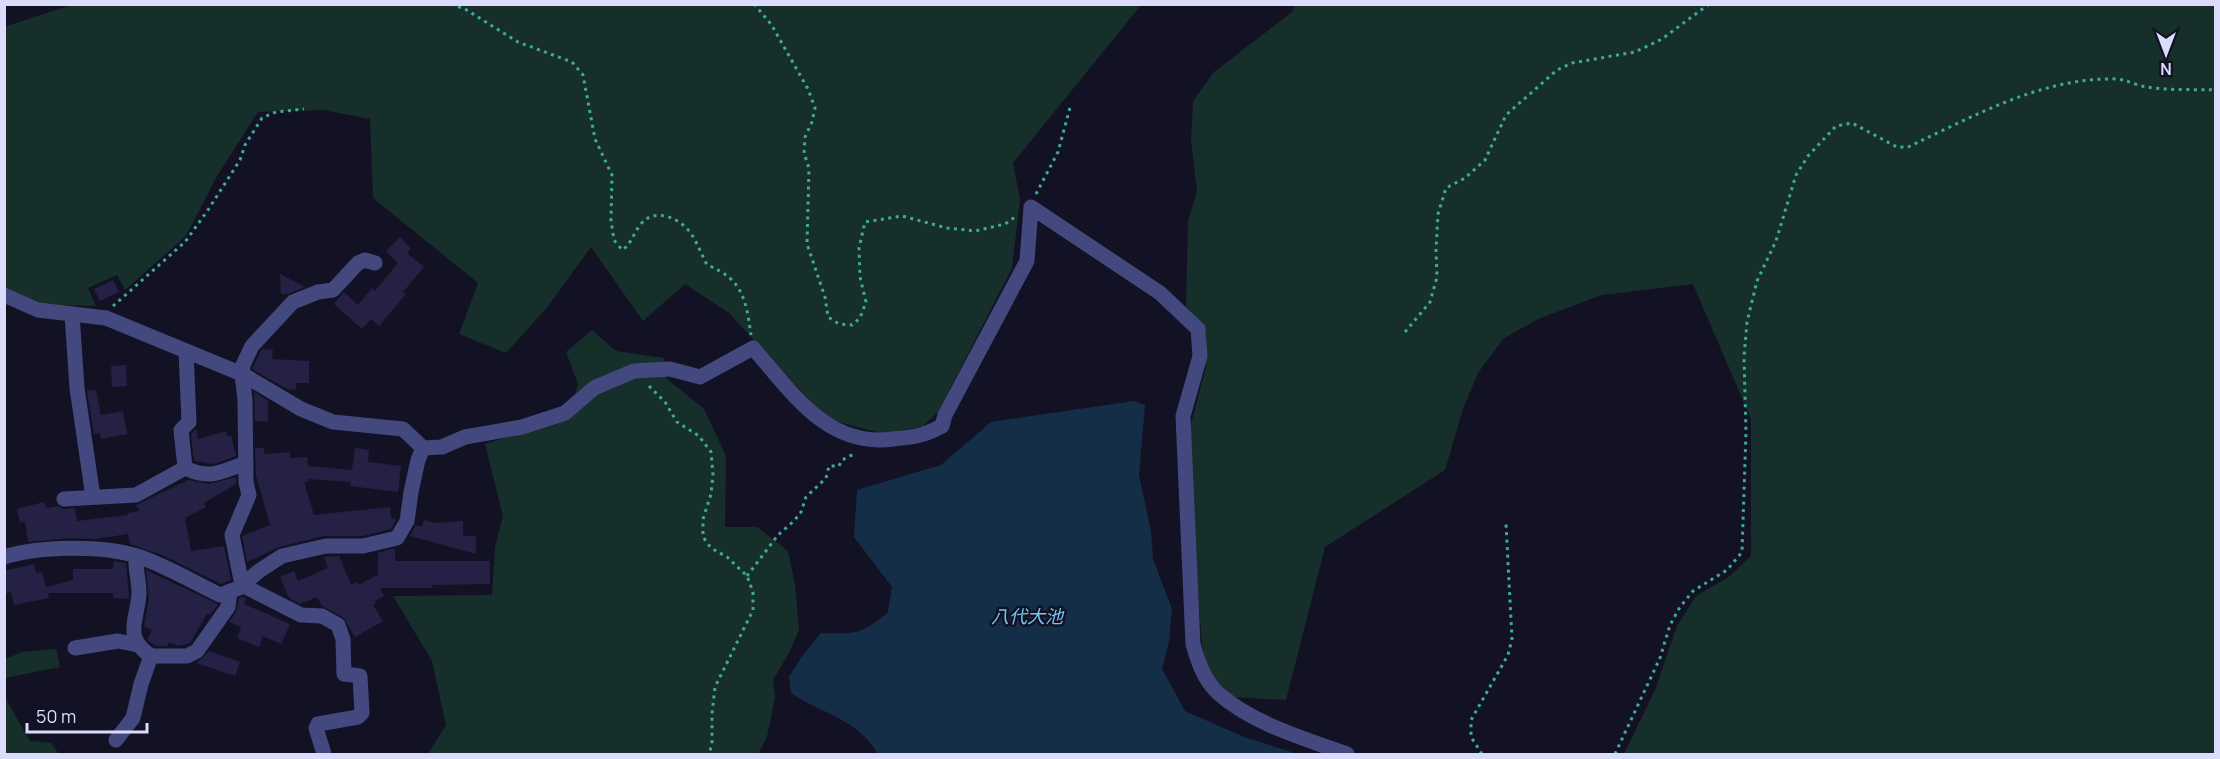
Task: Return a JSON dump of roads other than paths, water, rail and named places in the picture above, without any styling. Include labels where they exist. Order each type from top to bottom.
[{"type":"street","points":[[4,295],[38,310],[101,317],[242,375],[301,409],[333,422],[403,429],[423,448],[442,447],[465,437],[522,427],[565,413],[594,388],[634,371],[670,369],[700,377],[753,348],[813,416],[845,435],[872,440],[925,436],[942,426],[945,415],[1026,261],[1031,207],[1160,293],[1198,329],[1200,356],[1183,416],[1193,644],[1205,676],[1217,692],[1232,703],[1280,729],[1347,754]]},
{"type":"street","points":[[75,648],[118,641],[138,645],[151,656],[187,656],[198,651],[228,607],[236,588],[232,535],[249,495],[243,365],[252,346],[293,302],[318,292],[333,290],[358,263],[365,260],[375,262]]},
{"type":"street","points":[[72,314],[77,387],[93,497]]},
{"type":"street","points":[[185,468],[182,430],[189,422],[186,351]]},
{"type":"street","points":[[4,557],[81,547],[136,556],[220,595],[236,588],[282,555],[326,546],[363,546],[397,538],[408,521],[411,492],[423,448]]},
{"type":"street","points":[[64,499],[136,495],[185,468],[209,476],[246,463]]},
{"type":"street","points":[[136,556],[135,570],[139,597],[133,629],[138,645]]},
{"type":"street","points":[[236,588],[301,615],[322,616],[338,626],[343,639],[344,674],[360,676],[362,713],[358,717],[318,724],[316,728],[324,754]]},
{"type":"street","points":[[116,740],[133,718],[151,656]]},
{"type":"water","name":"八代大池","points":[[1134,401],[1145,405],[1139,475],[1151,531],[1153,559],[1172,609],[1169,641],[1162,669],[1185,711],[1244,737],[1298,754],[878,754],[870,742],[850,725],[791,693],[789,677],[821,633],[857,632],[888,612],[892,587],[854,537],[857,490],[941,465],[991,422]]}]
